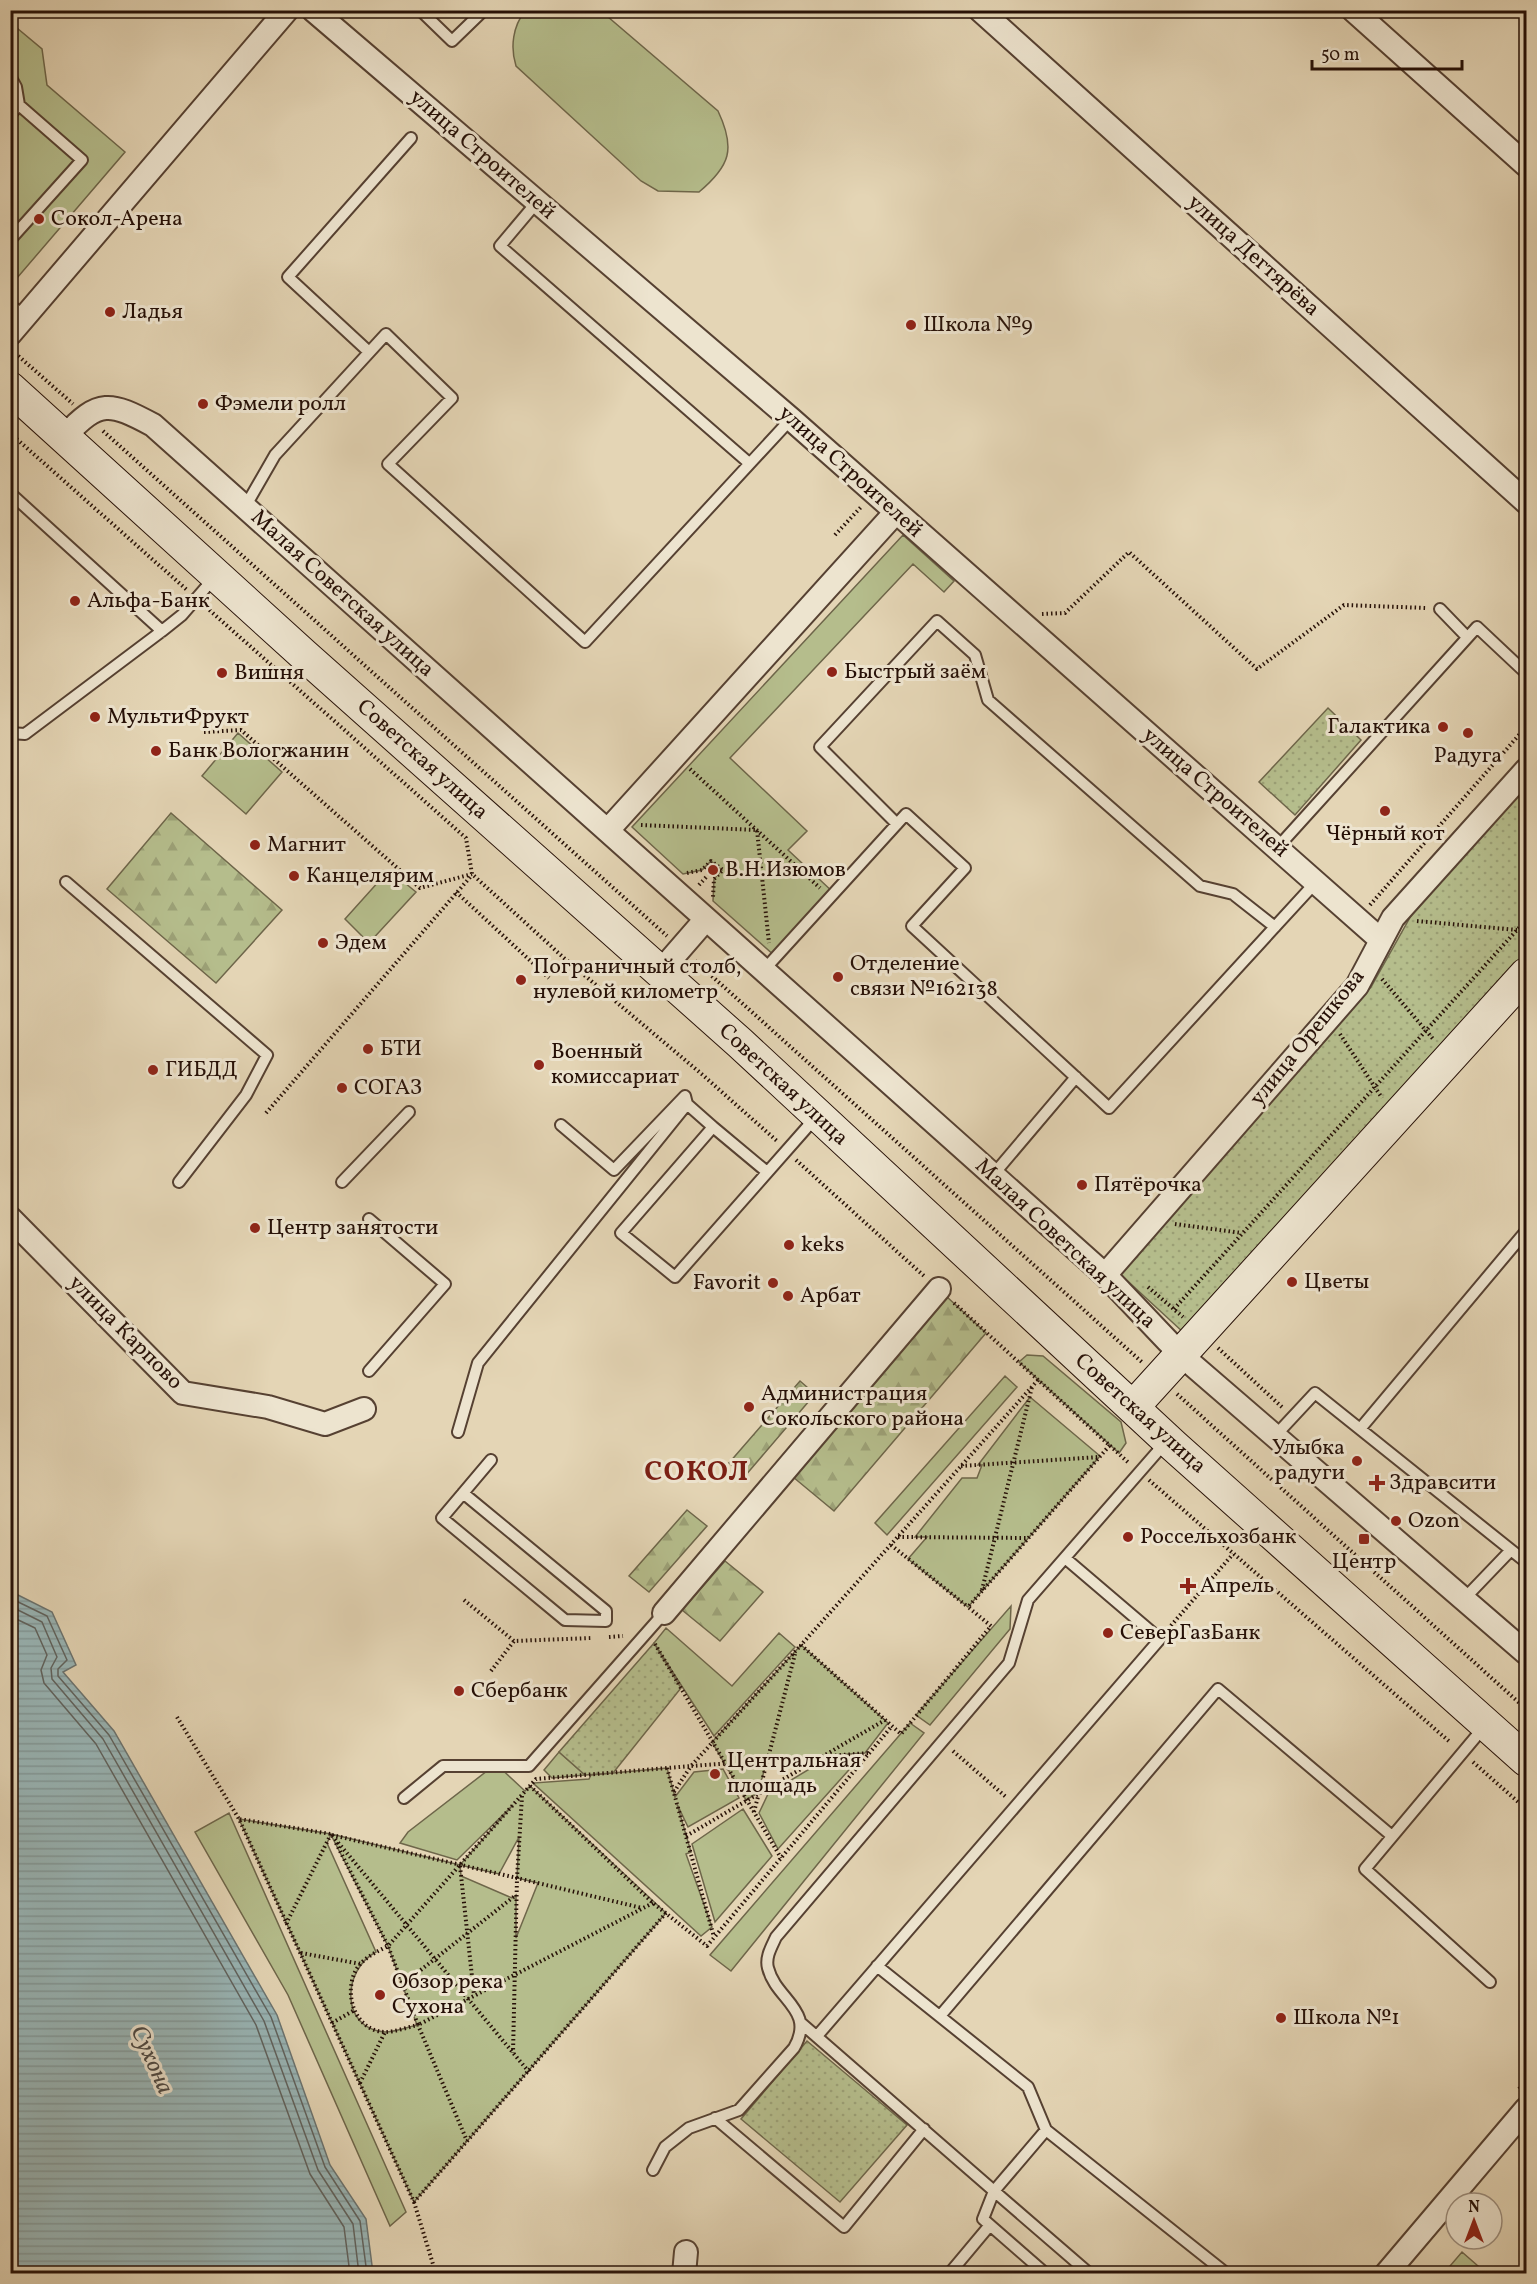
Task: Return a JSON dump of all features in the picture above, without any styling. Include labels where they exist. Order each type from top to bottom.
[{"type":"main road","name":"Советская улица","points":[[10,387],[75,425],[217,575],[660,972],[1168,1440],[1527,1760]]},
{"type":"main road","points":[[1133,1407],[1527,974]]},
{"type":"street","points":[[10,334],[18,311],[287,10]]},
{"type":"street","name":"улица Строителей","points":[[313,10],[791,419],[1381,940]]},
{"type":"street","name":"улица Дегтярёва","points":[[980,10],[1527,502]]},
{"type":"street","points":[[1353,10],[1527,165]]},
{"type":"street","name":"Малая Советская улица","points":[[75,425],[104,408],[126,410],[153,425],[608,830],[710,910],[993,1175],[1112,1268],[1191,1344],[1275,1436],[1527,1653]]},
{"type":"street","points":[[608,830],[895,513]]},
{"type":"street","name":"улица Орешкова","points":[[1112,1268],[1357,986],[1393,918],[1525,774]]},
{"type":"street","points":[[660,972],[681,949],[710,910]]},
{"type":"street","name":"улица Карпово","points":[[10,1218],[183,1393],[268,1407],[325,1424],[364,1409]]},
{"type":"street","points":[[664,1613],[939,1289]]},
{"type":"street","points":[[1386,2274],[1527,2109]]},
{"type":"lane","points":[[420,10],[452,41],[484,10]]},
{"type":"lane","points":[[10,76],[16,87],[19,105],[82,160],[11,241]]},
{"type":"lane","points":[[10,115],[19,105]]},
{"type":"lane","points":[[369,352],[288,277],[411,138]]},
{"type":"lane","points":[[537,202],[500,246],[749,463]]},
{"type":"lane","points":[[245,507],[275,455],[386,334],[452,398],[388,464],[585,642],[791,419]]},
{"type":"lane","points":[[10,493],[162,631]]},
{"type":"lane","points":[[10,733],[25,734],[162,631],[182,615],[217,575]]},
{"type":"lane","points":[[1440,609],[1467,638]]},
{"type":"lane","points":[[897,824],[820,747],[938,621],[975,655],[988,700],[1200,886],[1233,894],[1275,927]]},
{"type":"lane","points":[[1277,848],[1477,627],[1525,671]]},
{"type":"lane","points":[[767,961],[831,897],[906,814],[964,868],[912,926],[1108,1108],[1316,882]]},
{"type":"lane","points":[[66,882],[267,1055],[246,1095],[179,1182]]},
{"type":"lane","points":[[993,1175],[1076,1077]]},
{"type":"lane","points":[[561,1125],[614,1170],[685,1096],[687,1104],[767,1172]]},
{"type":"lane","points":[[458,1432],[478,1363],[687,1104]]},
{"type":"lane","points":[[342,1182],[409,1112]]},
{"type":"lane","points":[[713,1127],[621,1233],[675,1277],[817,1116]]},
{"type":"lane","points":[[369,1219],[445,1284],[369,1371]]},
{"type":"lane","points":[[1360,1429],[1527,1231]]},
{"type":"lane","points":[[1275,1436],[1315,1393],[1527,1562]]},
{"type":"lane","points":[[1090,2274],[801,2022],[768,1968],[768,1954],[776,1937],[1009,1663],[1028,1600],[1168,1440]]},
{"type":"lane","points":[[464,1492],[606,1611],[606,1621],[564,1620],[442,1518],[464,1492],[491,1461]]},
{"type":"lane","points":[[1464,1599],[1511,1550]]},
{"type":"lane","points":[[817,2036],[1160,1639],[1065,1558]]},
{"type":"lane","points":[[404,1798],[443,1766],[529,1766],[664,1613]]},
{"type":"lane","points":[[940,2016],[1218,1689],[1392,1836]]},
{"type":"lane","points":[[1486,1724],[1365,1869],[1490,1982]]},
{"type":"lane","points":[[877,1966],[1028,2087],[1046,2130],[1227,2274]]},
{"type":"lane","points":[[653,2170],[665,2147],[689,2128],[739,2110],[747,2102],[794,2048],[801,2036],[801,2022]]},
{"type":"lane","points":[[715,2118],[844,2227],[924,2129]]},
{"type":"lane","points":[[1046,2130],[994,2191],[983,2219],[1046,2274]]},
{"type":"lane","points":[[949,2274],[990,2225]]},
{"type":"path","points":[[10,348],[75,425],[681,949],[1527,1709]]},
{"type":"path","points":[[10,433],[189,592]]},
{"type":"path","points":[[836,535],[866,502]]},
{"type":"path","points":[[1013,615],[1065,613],[1129,552],[1257,669],[1344,605],[1440,609]]},
{"type":"path","points":[[198,600],[466,838],[472,874],[564,958],[704,1076]]},
{"type":"path","points":[[1358,919],[1526,727],[1525,671]]},
{"type":"path","points":[[204,732],[241,730],[420,888],[472,874]]},
{"type":"path","points":[[687,767],[831,897]]},
{"type":"path","points":[[642,817],[634,825],[757,830]]},
{"type":"path","points":[[757,830],[767,961]]},
{"type":"path","points":[[683,874],[702,870],[711,861],[723,870],[714,879],[710,910]]},
{"type":"path","points":[[702,870],[714,879]]},
{"type":"path","points":[[266,1113],[472,874]]},
{"type":"path","points":[[697,886],[708,875]]},
{"type":"path","points":[[456,892],[549,978]]},
{"type":"path","points":[[1393,918],[1517,930]]},
{"type":"path","points":[[1174,1310],[1527,921]]},
{"type":"path","points":[[1369,963],[1450,1058]]},
{"type":"path","points":[[1329,1018],[1396,1118]]},
{"type":"path","points":[[1153,1221],[1243,1233]]},
{"type":"path","points":[[1112,1268],[1174,1310],[1191,1344]]},
{"type":"path","points":[[674,1792],[691,1766],[712,1742],[1038,1380]]},
{"type":"path","points":[[982,1590],[1033,1385]]},
{"type":"path","points":[[968,1606],[1110,1445]]},
{"type":"path","points":[[961,1466],[1100,1456]]},
{"type":"path","points":[[1140,1472],[1455,1747]]},
{"type":"path","points":[[898,1537],[1028,1538]]},
{"type":"path","points":[[801,1645],[901,1734],[991,1626],[891,1545]]},
{"type":"path","points":[[1180,1616],[1233,1554]]},
{"type":"path","points":[[464,1600],[514,1641],[623,1636]]},
{"type":"path","points":[[648,1632],[780,1858]]},
{"type":"path","points":[[491,1671],[514,1641]]},
{"type":"path","points":[[754,1813],[795,1652]]},
{"type":"path","points":[[177,1717],[239,1819],[414,2202],[436,2274]]},
{"type":"path","points":[[686,1836],[885,1720]]},
{"type":"path","points":[[530,1786],[653,1903],[707,1946],[892,1726]]},
{"type":"path","points":[[942,1742],[1016,1805]]},
{"type":"path","points":[[653,1903],[418,2025],[385,2032],[367,2025],[353,2011],[349,1994],[356,1970],[369,1956],[388,1946],[536,1779],[869,1752]]},
{"type":"path","points":[[1464,1755],[1527,1809]]},
{"type":"path","points":[[667,1768],[714,1937]]},
{"type":"path","points":[[513,2053],[516,1895],[522,1795]]},
{"type":"path","points":[[239,1819],[331,1834],[642,1908]]},
{"type":"path","points":[[286,1924],[331,1834]]},
{"type":"path","points":[[331,1834],[529,2072]]},
{"type":"path","points":[[331,1834],[388,1946],[418,2025],[467,2141]]},
{"type":"path","points":[[460,1865],[474,1995]]},
{"type":"path","points":[[403,1984],[516,1895]]},
{"type":"path","points":[[414,2202],[666,1913]]},
{"type":"path","points":[[300,1953],[361,1964]]},
{"type":"path","points":[[332,2022],[353,2011]]},
{"type":"path","points":[[360,2084],[385,2032]]},
{"type":"green space","points":[[525,11],[601,11],[718,111],[724,124],[728,146],[727,156],[718,174],[699,192],[658,191],[641,181],[516,66],[513,52],[514,37]]},
{"type":"green space","name":"Сокол-Арена","points":[[11,23],[42,49],[47,85],[125,152],[11,285]]},
{"type":"green space","points":[[903,535],[954,581],[944,592],[913,564],[730,758],[807,831],[788,850],[834,893],[776,957],[713,901],[714,879],[722,870],[711,861],[702,870],[683,874],[632,827]]},
{"type":"green space","points":[[1328,708],[1361,740],[1295,815],[1259,782]]},
{"type":"green space","points":[[238,733],[282,772],[246,814],[202,776]]},
{"type":"green space","points":[[1520,793],[1526,793],[1526,956],[1184,1333],[1120,1274],[1371,987],[1417,905]]},
{"type":"green space","points":[[171,813],[282,910],[216,983],[107,889]]},
{"type":"green space","points":[[389,870],[416,892],[369,943],[345,919]]},
{"type":"green space","points":[[946,1296],[986,1333],[834,1511],[793,1477]]},
{"type":"green space","points":[[1027,1355],[1043,1356],[1121,1422],[1126,1443],[1119,1453],[1019,1362]]},
{"type":"green space","points":[[1005,1376],[1017,1387],[887,1535],[875,1523]]},
{"type":"green space","points":[[800,1381],[815,1394],[745,1476],[729,1463]]},
{"type":"green space","points":[[1030,1397],[1100,1456],[968,1607],[908,1559],[927,1537],[915,1537],[962,1478],[977,1478],[982,1465],[978,1465]]},
{"type":"green space","points":[[687,1510],[707,1526],[649,1592],[629,1576]]},
{"type":"green space","points":[[725,1561],[763,1592],[720,1641],[682,1610]]},
{"type":"green space","points":[[1011,1606],[1010,1629],[930,1725],[916,1715]]},
{"type":"green space","points":[[666,1628],[732,1686],[779,1633],[795,1647],[714,1736],[654,1643]]},
{"type":"green space","points":[[654,1643],[681,1688],[613,1773],[585,1775],[559,1752]]},
{"type":"green space","points":[[801,1645],[888,1723],[865,1753],[755,1760],[767,1760],[758,1793],[746,1800],[712,1742]]},
{"type":"green space","points":[[910,1723],[924,1733],[731,1971],[710,1955]]},
{"type":"green space","points":[[559,1752],[585,1775],[552,1778],[544,1770]]},
{"type":"green space","points":[[821,1762],[856,1762],[778,1849],[759,1813],[768,1794]]},
{"type":"green space","points":[[496,1764],[525,1791],[530,1786],[666,1913],[414,2202],[239,1819],[331,1834],[460,1865],[513,1805],[457,1860],[400,1843],[408,1832]],"holes":[[[331,1835],[388,1946],[417,2025],[385,2032],[370,2028],[360,2021],[353,2010],[352,1984],[365,1960],[376,1952],[327,1843]],[[519,1837],[517,1878],[538,1883],[516,1938],[516,1895],[512,1898],[461,1876],[460,1865],[499,1874]]]},
{"type":"green space","points":[[667,1768],[675,1797],[694,1772],[723,1769],[739,1798],[688,1827],[677,1804],[691,1852],[686,1854],[712,1927],[701,1936],[533,1783],[589,1779],[591,1775]]},
{"type":"green space","points":[[743,1809],[772,1856],[715,1922],[692,1844]]},
{"type":"green space","points":[[229,1813],[406,2212],[390,2226],[288,1995],[195,1832]]},
{"type":"green space","points":[[807,2041],[907,2125],[840,2202],[741,2119]]},
{"type":"green space","points":[[1462,2252],[1486,2273],[1444,2273]]},
{"type":"water","name":"Сухона","points":[[10,1591],[52,1612],[76,1665],[63,1672],[114,1731],[277,2015],[330,2165],[366,2219],[373,2273],[11,2273]]},
{"type":"place","name":"Сокол-Арена","points":[[39,219]]},
{"type":"place","name":"Ладья","points":[[110,312]]},
{"type":"place","name":"Школа №9","points":[[911,325]]},
{"type":"place","name":"Фэмели ролл","points":[[203,404]]},
{"type":"place","name":"Альфа-Банк","points":[[75,601]]},
{"type":"place","name":"Быстрый заём","points":[[832,672]]},
{"type":"place","name":"Вишня","points":[[222,673]]},
{"type":"place","name":"МультиФрукт","points":[[95,717]]},
{"type":"place","name":"Галактика","points":[[1443,727]]},
{"type":"place","name":"Радуга","points":[[1468,733]]},
{"type":"place","name":"Банк Вологжанин","points":[[156,751]]},
{"type":"place","name":"Чёрный кот","points":[[1385,811]]},
{"type":"place","name":"Магнит","points":[[255,845]]},
{"type":"place","name":"В.Н.Изюмов","points":[[713,870]]},
{"type":"place","name":"Канцелярим","points":[[294,876]]},
{"type":"place","name":"Эдем","points":[[323,943]]},
{"type":"place","name":"Отделение связи №162138","points":[[838,977]]},
{"type":"place","name":"Пограничный столб, нулевой километр","points":[[521,980]]},
{"type":"place","name":"БТИ","points":[[368,1049]]},
{"type":"place","name":"Военный комиссариат","points":[[539,1065]]},
{"type":"place","name":"ГИБДД","points":[[153,1070]]},
{"type":"place","name":"СОГАЗ","points":[[342,1088]]},
{"type":"place","name":"Пятёрочка","points":[[1082,1185]]},
{"type":"place","name":"Центр занятости","points":[[255,1228]]},
{"type":"place","name":"keks","points":[[789,1245]]},
{"type":"place","name":"Цветы","points":[[1292,1282]]},
{"type":"place","name":"Favorit","points":[[773,1283]]},
{"type":"place","name":"Арбат","points":[[788,1296]]},
{"type":"place","name":"Администрация Сокольского района","points":[[749,1407]]},
{"type":"place","name":"Улыбка радуги","points":[[1357,1461]]},
{"type":"place","name":"Здравсити","points":[[1377,1483]]},
{"type":"place","name":"Ozon","points":[[1396,1521]]},
{"type":"place","name":"Россельхозбанк","points":[[1128,1537]]},
{"type":"place","name":"Центр","points":[[1364,1539]]},
{"type":"place","name":"Апрель","points":[[1188,1586]]},
{"type":"place","name":"СеверГазБанк","points":[[1108,1633]]},
{"type":"place","name":"Сбербанк","points":[[459,1691]]},
{"type":"place","name":"Центральная площадь","points":[[715,1774]]},
{"type":"place","name":"Обзор река Сухона","points":[[380,1995]]},
{"type":"place","name":"Школа №1","points":[[1281,2018]]},
{"type":"district","name":"СОКОЛ","points":[[697,1472]]}]
